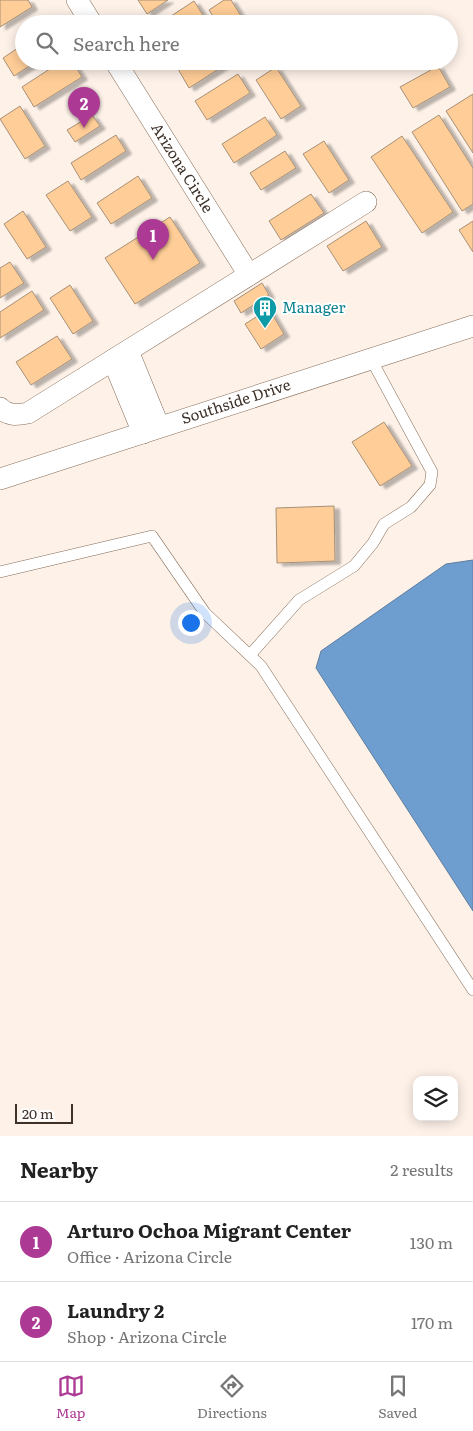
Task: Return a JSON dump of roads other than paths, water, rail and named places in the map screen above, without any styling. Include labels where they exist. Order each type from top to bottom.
[{"type":"street","points":[[77,0],[86,15]]},
{"type":"street","name":"Arizona Circle","points":[[121,70],[249,275]]},
{"type":"street","points":[[0,408],[5,413],[18,415],[28,413],[366,202]]},
{"type":"street","name":"Southside Drive","points":[[0,479],[473,326]]},
{"type":"street","points":[[121,356],[151,430]]},
{"type":"lane","points":[[250,655],[299,600],[354,566],[373,543],[384,524],[411,507],[430,485],[432,472],[371,359]]},
{"type":"lane","points":[[0,572],[152,536],[206,613],[261,666],[473,990]]},
{"type":"water","points":[[473,560],[473,911],[316,668],[321,651],[446,564]]},
{"type":"place","name":"Laundry 2","points":[[84,128]]},
{"type":"place","name":"Arturo Ochoa Migrant Center","points":[[153,260]]},
{"type":"place","name":"Manager","points":[[265,329]]}]
